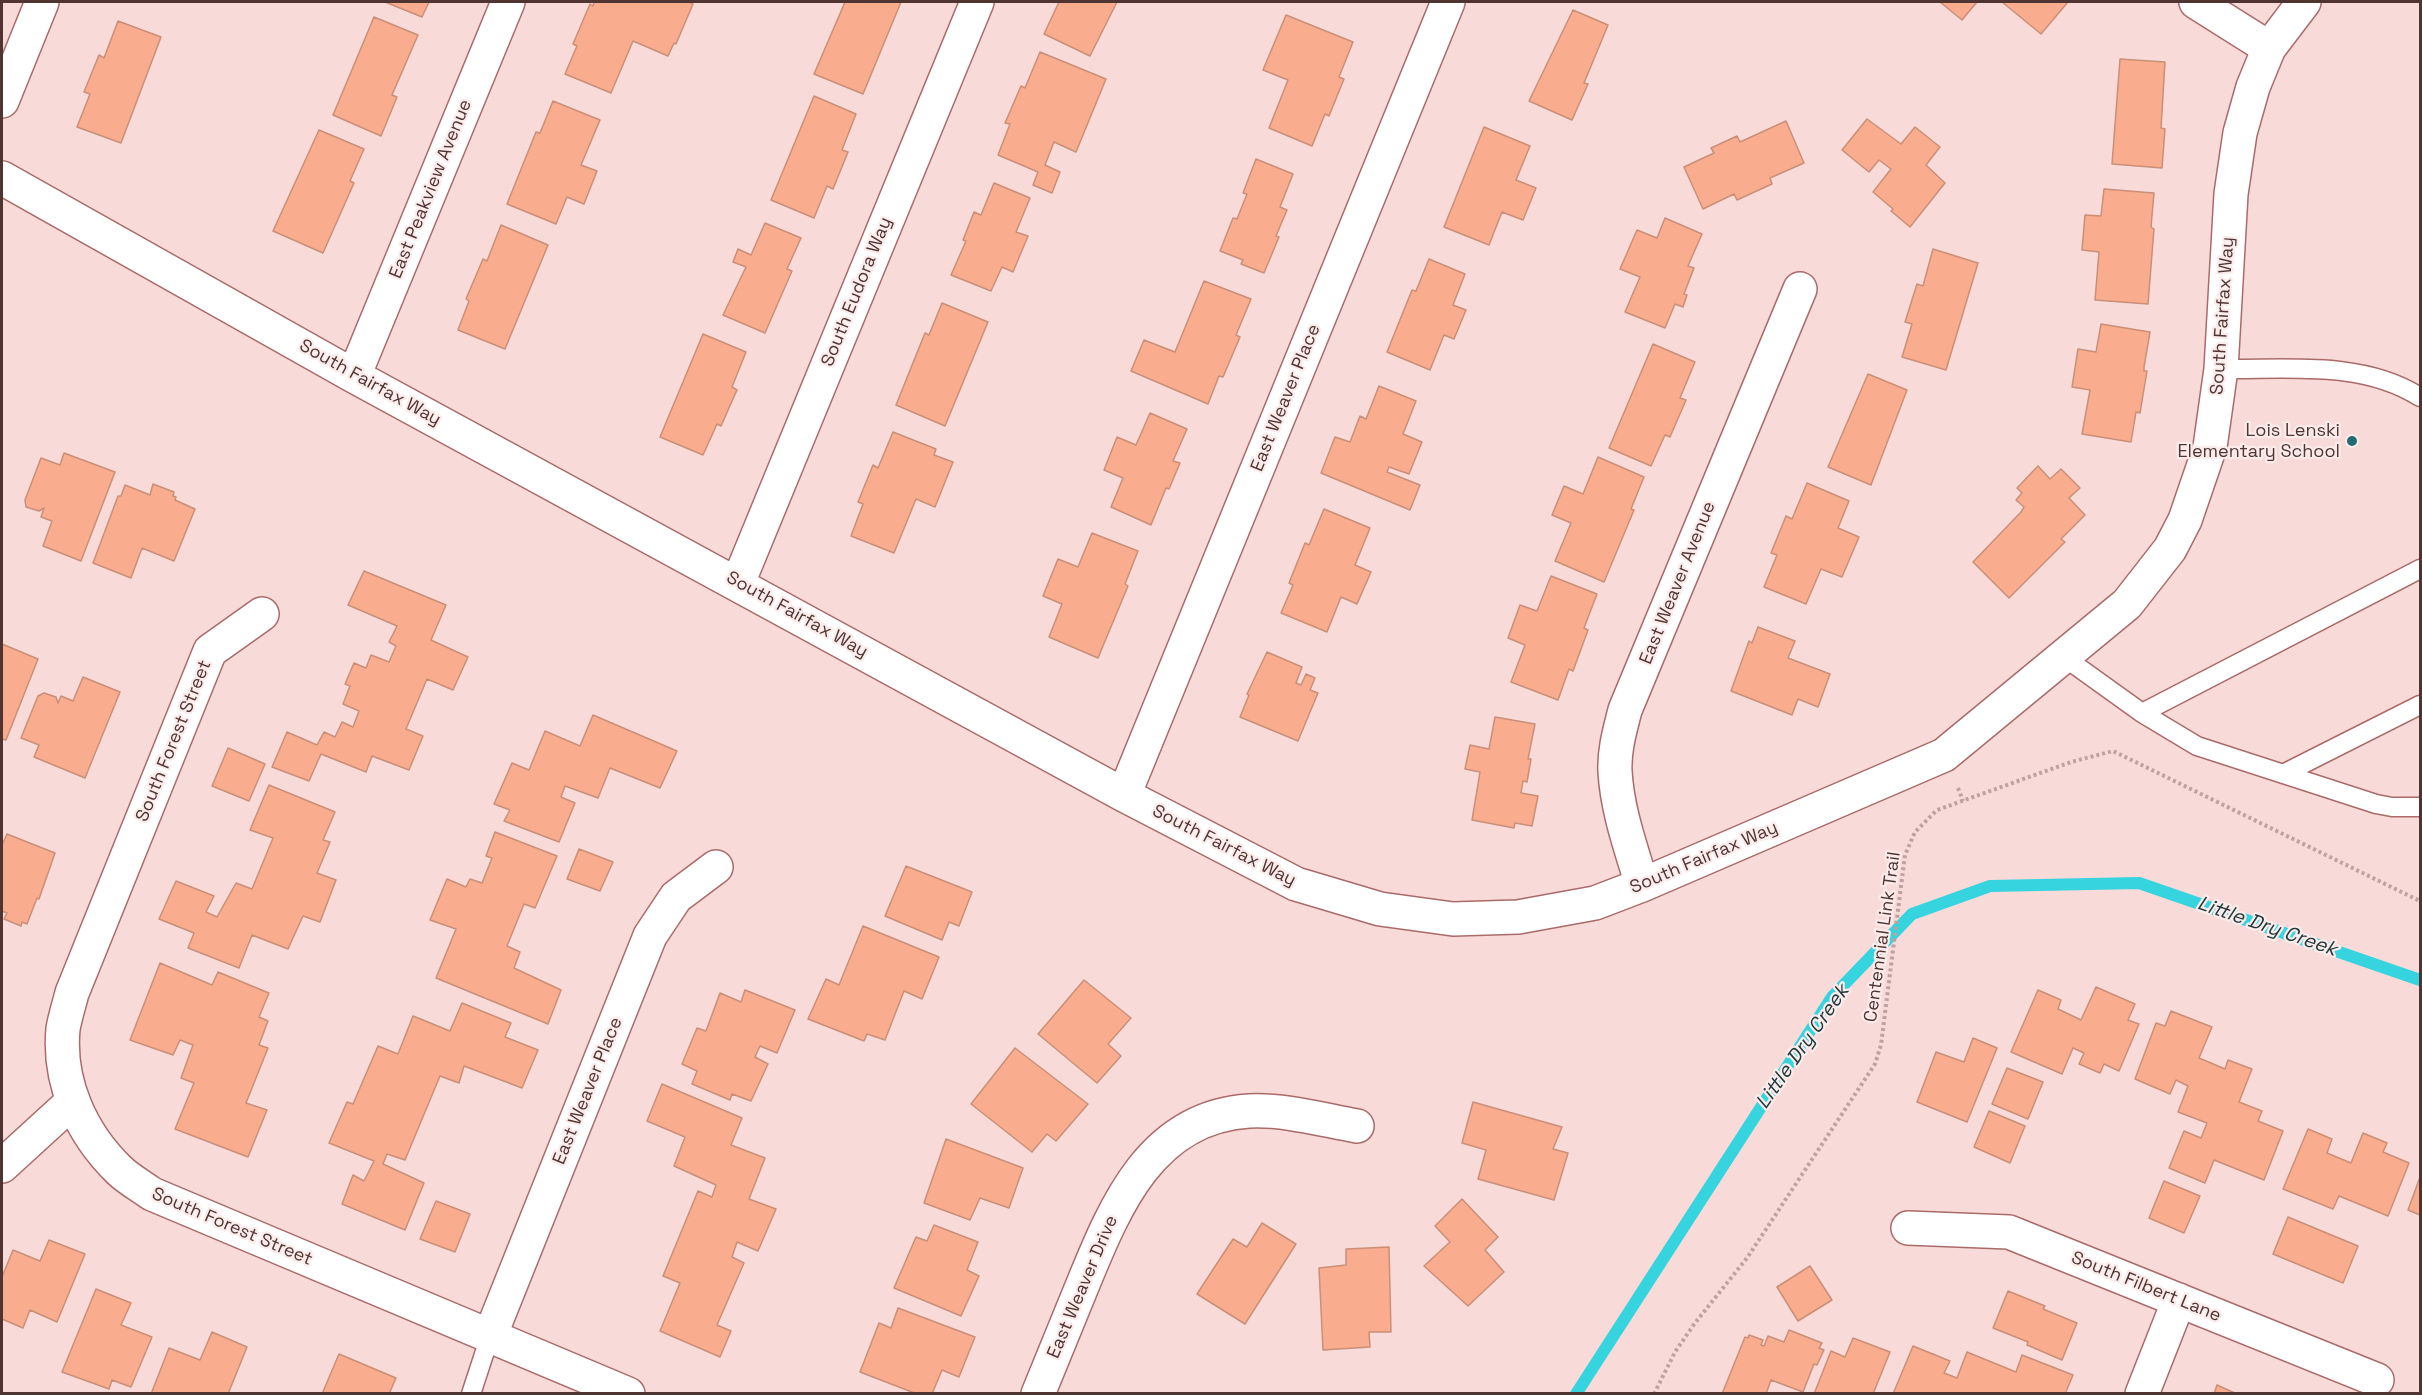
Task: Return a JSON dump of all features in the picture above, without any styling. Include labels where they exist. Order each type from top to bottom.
[{"type":"street","points":[[2,101],[42,2]]},
{"type":"street","name":"East Peakview Avenue","points":[[354,376],[508,2]]},
{"type":"street","name":"South Eudora Way","points":[[738,583],[977,2]]},
{"type":"street","name":"East Weaver Place","points":[[1124,795],[1448,2]]},
{"type":"street","points":[[2196,2],[2269,48]]},
{"type":"street","name":"South Fairfax Way","points":[[2,178],[354,376],[1124,795],[1296,884],[1380,909],[1453,919],[1518,917],[1595,903],[1944,755],[2127,604],[2170,549],[2185,520],[2210,447],[2221,369],[2231,194],[2240,133],[2253,87],[2269,48],[2304,2]]},
{"type":"street","name":"East Weaver Avenue","points":[[1642,885],[1623,821],[1615,770],[1617,744],[1625,710],[1800,289]]},
{"type":"street","name":"South Forest Street","points":[[261,614],[210,651],[72,993],[63,1029],[64,1068],[72,1102],[90,1137],[119,1171],[152,1194],[628,1394]]},
{"type":"street","name":"East Weaver Place","points":[[490,1336],[650,936],[676,897],[716,867]]},
{"type":"street","points":[[2,1166],[72,1102]]},
{"type":"street","name":"East Weaver Drive","points":[[1038,1394],[1111,1217],[1146,1163],[1171,1138],[1194,1125],[1218,1116],[1249,1111],[1273,1112],[1357,1126]]},
{"type":"street","name":"South Filbert Lane","points":[[1908,1228],[2009,1233],[2378,1380]]},
{"type":"street","points":[[2142,1394],[2179,1300]]},
{"type":"lane","points":[[2221,369],[2355,372],[2381,378],[2421,397]]},
{"type":"lane","points":[[2142,713],[2421,569]]},
{"type":"lane","points":[[2064,657],[2142,713],[2197,746],[2376,804],[2421,807]]},
{"type":"lane","points":[[2283,774],[2421,705]]},
{"type":"lane","points":[[471,1394],[490,1336]]},
{"type":"path","name":"Centennial Link Trail","points":[[1654,1394],[1675,1352],[1747,1258],[1875,1064],[1881,1045],[1905,855],[1915,832],[1937,810],[2071,762],[2113,752],[2421,901]]},
{"type":"building","points":[[385,2],[429,2],[422,17]]},
{"type":"building","points":[[594,2],[689,2],[693,4],[676,44],[674,43],[668,56],[633,41],[611,93],[565,74],[577,46],[573,44],[590,4],[593,6]]},
{"type":"building","points":[[845,2],[901,2],[863,94],[814,74]]},
{"type":"building","points":[[1059,2],[1117,2],[1090,56],[1044,34]]},
{"type":"building","points":[[1940,2],[1977,2],[1962,20]]},
{"type":"building","points":[[2002,2],[2068,2],[2041,34]]},
{"type":"building","points":[[1573,10],[1608,25],[1584,83],[1588,84],[1572,120],[1529,101]]},
{"type":"building","points":[[1286,15],[1353,42],[1339,77],[1344,79],[1329,116],[1325,114],[1312,146],[1269,128],[1288,80],[1263,70]]},
{"type":"building","points":[[374,17],[418,35],[392,95],[397,97],[381,136],[333,115]]},
{"type":"building","points":[[118,21],[161,37],[121,143],[77,127],[90,94],[84,92],[99,55],[104,58]]},
{"type":"building","points":[[1040,52],[1106,79],[1076,152],[1054,142],[1045,165],[1060,172],[1052,193],[1033,185],[1038,172],[998,155],[1010,124],[1005,123],[1021,86],[1025,88]]},
{"type":"building","points":[[2120,59],[2165,62],[2161,128],[2165,129],[2162,168],[2112,164]]},
{"type":"building","points":[[814,96],[856,114],[842,150],[848,152],[833,189],[827,186],[814,218],[771,200]]},
{"type":"building","points":[[553,101],[600,120],[581,165],[597,171],[584,204],[567,197],[556,224],[507,204],[536,132],[540,133]]},
{"type":"building","points":[[1867,119],[1901,144],[1915,127],[1940,147],[1926,165],[1945,183],[1910,227],[1873,192],[1891,169],[1879,160],[1869,172],[1842,150]]},
{"type":"building","points":[[1786,121],[1804,163],[1770,178],[1772,184],[1737,200],[1734,194],[1703,209],[1684,167],[1714,153],[1711,148],[1737,136],[1740,142]]},
{"type":"building","points":[[1484,127],[1530,146],[1516,180],[1536,188],[1523,220],[1502,212],[1489,245],[1444,227]]},
{"type":"building","points":[[319,130],[364,149],[350,181],[354,183],[323,253],[273,231]]},
{"type":"building","points":[[1256,159],[1293,174],[1280,207],[1287,210],[1264,273],[1241,264],[1243,260],[1220,251],[1233,218],[1237,219],[1247,194],[1243,193]]},
{"type":"building","points":[[994,183],[1030,198],[1016,232],[1028,236],[1013,272],[1002,267],[991,291],[951,275],[966,241],[963,240],[974,212],[981,215]]},
{"type":"building","points":[[2104,189],[2154,193],[2151,227],[2154,229],[2148,304],[2095,300],[2099,252],[2082,250],[2085,215],[2101,216]]},
{"type":"building","points":[[1665,218],[1702,234],[1688,266],[1694,268],[1684,294],[1687,295],[1683,307],[1675,304],[1665,328],[1625,312],[1640,277],[1620,269],[1637,230],[1657,238]]},
{"type":"building","points":[[765,223],[801,238],[787,269],[792,271],[765,333],[723,315],[746,267],[733,262],[738,249],[751,255]]},
{"type":"building","points":[[501,225],[548,245],[505,349],[458,330],[469,301],[466,299],[483,259],[487,261]]},
{"type":"building","points":[[1933,249],[1978,263],[1946,370],[1902,357],[1912,324],[1905,322],[1917,284],[1923,286]]},
{"type":"building","points":[[1429,259],[1465,274],[1453,305],[1466,310],[1454,339],[1444,335],[1430,370],[1387,352],[1412,290],[1416,291]]},
{"type":"building","points":[[1204,281],[1251,299],[1236,335],[1240,337],[1223,377],[1219,376],[1208,404],[1131,371],[1144,340],[1175,352]]},
{"type":"building","points":[[942,303],[988,322],[945,426],[896,405],[925,333],[929,335]]},
{"type":"building","points":[[2101,324],[2150,332],[2144,367],[2144,371],[2147,371],[2140,413],[2136,412],[2131,442],[2082,434],[2090,390],[2072,387],[2078,349],[2096,352]]},
{"type":"building","points":[[703,334],[746,352],[732,387],[737,390],[721,426],[717,424],[703,455],[660,437]]},
{"type":"building","points":[[1653,344],[1695,362],[1680,398],[1686,400],[1670,437],[1665,435],[1651,466],[1609,448]]},
{"type":"building","points":[[1868,374],[1907,390],[1871,485],[1828,467]]},
{"type":"building","points":[[1379,386],[1416,401],[1403,434],[1422,442],[1409,474],[1389,467],[1387,472],[1420,485],[1410,510],[1321,473],[1335,437],[1350,442],[1360,416],[1366,419]]},
{"type":"building","points":[[1150,413],[1187,429],[1173,461],[1180,463],[1169,489],[1166,488],[1151,525],[1111,507],[1123,478],[1104,470],[1117,437],[1136,445]]},
{"type":"building","points":[[893,432],[936,449],[934,455],[953,462],[935,507],[916,499],[894,553],[851,536],[863,504],[858,502],[873,465],[878,468]]},
{"type":"building","points":[[64,453],[115,472],[81,561],[43,546],[52,521],[41,517],[44,508],[39,511],[26,507],[25,500],[41,458],[60,465]]},
{"type":"building","points":[[1598,457],[1644,477],[1631,509],[1634,510],[1604,582],[1555,561],[1571,523],[1552,515],[1564,486],[1583,494]]},
{"type":"building","points":[[2038,466],[2050,479],[2061,469],[2080,488],[2069,498],[2085,515],[2061,539],[2065,542],[2009,598],[1973,562],[2021,512],[2024,507],[2016,500],[2022,493],[2017,488]]},
{"type":"building","points":[[1807,483],[1849,501],[1838,528],[1859,537],[1842,577],[1821,569],[1806,604],[1764,587],[1777,555],[1771,553],[1786,516],[1792,519]]},
{"type":"building","points":[[153,484],[174,492],[175,500],[195,509],[174,561],[142,548],[131,578],[93,563],[118,496],[121,496],[125,485],[150,495]]},
{"type":"building","points":[[1324,509],[1370,528],[1355,565],[1371,572],[1357,604],[1341,597],[1327,632],[1281,613],[1293,585],[1289,583],[1305,543],[1309,545]]},
{"type":"building","points":[[1092,533],[1138,551],[1125,584],[1128,586],[1098,658],[1049,637],[1062,604],[1043,596],[1058,559],[1078,567]]},
{"type":"building","points":[[364,571],[446,605],[431,640],[468,657],[453,690],[427,679],[406,729],[423,736],[409,770],[372,756],[366,772],[321,754],[309,781],[272,767],[287,732],[317,745],[324,732],[335,737],[342,722],[353,727],[359,711],[343,704],[350,686],[345,684],[354,663],[366,668],[371,655],[389,662],[396,646],[389,642],[397,626],[348,605]]},
{"type":"building","points":[[1551,576],[1597,594],[1584,628],[1588,630],[1573,671],[1569,669],[1558,700],[1511,682],[1525,645],[1508,638],[1520,605],[1537,611]]},
{"type":"building","points":[[1758,627],[1795,641],[1788,658],[1830,674],[1818,707],[1798,699],[1792,715],[1731,691],[1749,641],[1752,643]]},
{"type":"building","points":[[2,644],[38,659],[6,740],[2,739]]},
{"type":"building","points":[[1267,652],[1302,667],[1296,683],[1301,685],[1306,674],[1315,678],[1310,690],[1318,693],[1298,741],[1240,717],[1249,695],[1247,694]]},
{"type":"building","points":[[83,677],[120,692],[85,778],[34,757],[39,745],[21,738],[38,696],[44,693],[56,697],[58,703],[61,696],[73,701]]},
{"type":"building","points":[[593,715],[677,751],[660,788],[610,768],[598,798],[565,786],[561,797],[575,803],[559,842],[504,821],[510,810],[494,804],[512,763],[529,770],[545,731],[580,746]]},
{"type":"building","points":[[1495,717],[1535,724],[1528,759],[1531,759],[1527,782],[1523,781],[1521,793],[1538,796],[1532,826],[1515,823],[1514,828],[1472,820],[1480,772],[1465,769],[1470,745],[1489,749]]},
{"type":"building","points":[[228,748],[265,764],[249,801],[212,786]]},
{"type":"building","points":[[269,785],[335,812],[323,840],[330,842],[317,873],[336,880],[320,922],[303,916],[288,949],[252,935],[239,968],[188,948],[194,933],[159,919],[176,881],[214,896],[206,912],[217,917],[236,883],[252,889],[273,838],[250,830]]},
{"type":"building","points":[[495,832],[557,856],[535,908],[524,904],[507,946],[520,952],[514,968],[561,990],[548,1024],[436,978],[456,929],[430,920],[447,879],[466,887],[470,879],[482,883],[492,858],[486,856]]},
{"type":"building","points":[[7,834],[55,853],[39,899],[37,898],[27,924],[22,922],[21,926],[4,919],[7,913],[2,911],[2,845]]},
{"type":"building","points":[[579,849],[613,862],[600,891],[567,879]]},
{"type":"building","points":[[906,866],[972,892],[959,926],[949,922],[942,940],[885,916]]},
{"type":"building","points":[[863,926],[939,957],[922,999],[904,991],[885,1040],[867,1034],[864,1041],[808,1019],[826,979],[839,985]]},
{"type":"building","points":[[160,963],[212,985],[218,972],[269,993],[259,1017],[268,1021],[259,1045],[268,1048],[246,1103],[267,1110],[248,1157],[175,1129],[194,1083],[181,1078],[193,1045],[180,1040],[173,1055],[130,1040]]},
{"type":"building","points":[[1084,980],[1131,1018],[1108,1044],[1121,1056],[1097,1083],[1038,1034]]},
{"type":"building","points":[[2096,987],[2135,1004],[2128,1020],[2139,1024],[2119,1071],[2104,1064],[2100,1073],[2079,1064],[2084,1053],[2073,1048],[2062,1074],[2011,1052],[2038,990],[2061,1000],[2058,1009],[2081,1020]]},
{"type":"building","points":[[745,990],[795,1010],[777,1053],[760,1046],[755,1057],[768,1064],[751,1101],[732,1094],[730,1100],[692,1084],[697,1071],[682,1064],[697,1028],[706,1031],[720,993],[741,1002]]},
{"type":"building","points":[[462,1003],[511,1023],[505,1037],[538,1050],[522,1088],[464,1066],[459,1083],[440,1076],[405,1160],[387,1154],[383,1164],[424,1183],[405,1230],[342,1204],[353,1175],[364,1181],[374,1161],[329,1143],[347,1102],[353,1104],[378,1046],[398,1054],[413,1016],[450,1031]]},
{"type":"building","points":[[2171,1011],[2212,1027],[2199,1058],[2225,1069],[2228,1060],[2252,1069],[2239,1102],[2262,1111],[2258,1121],[2283,1131],[2264,1180],[2214,1160],[2205,1183],[2169,1168],[2184,1131],[2201,1138],[2207,1123],[2178,1112],[2188,1086],[2176,1080],[2170,1094],[2135,1079],[2156,1023],[2165,1026]]},
{"type":"building","points":[[1973,1038],[1997,1048],[1967,1122],[1917,1102],[1936,1052],[1964,1062]]},
{"type":"building","points":[[1015,1048],[1088,1104],[1056,1141],[1047,1134],[1032,1152],[971,1104]]},
{"type":"building","points":[[2007,1068],[2043,1082],[2028,1119],[1992,1104]]},
{"type":"building","points":[[662,1084],[742,1118],[731,1145],[765,1158],[749,1199],[776,1209],[758,1251],[737,1242],[732,1257],[744,1263],[717,1325],[731,1331],[720,1357],[660,1331],[680,1283],[663,1276],[698,1191],[712,1197],[716,1185],[674,1166],[685,1137],[647,1121]]},
{"type":"building","points":[[1473,1102],[1562,1127],[1553,1149],[1568,1153],[1554,1200],[1478,1179],[1486,1150],[1462,1143]]},
{"type":"building","points":[[1989,1111],[2025,1126],[2010,1163],[1974,1147]]},
{"type":"building","points":[[2308,1129],[2332,1139],[2327,1153],[2351,1163],[2363,1133],[2387,1143],[2383,1152],[2409,1163],[2388,1216],[2339,1196],[2333,1209],[2283,1189]]},
{"type":"building","points":[[946,1139],[1023,1168],[1009,1208],[980,1198],[970,1220],[924,1203]]},
{"type":"building","points":[[2420,1177],[2420,1215],[2408,1210]]},
{"type":"building","points":[[2164,1181],[2200,1196],[2184,1233],[2149,1218]]},
{"type":"building","points":[[1462,1199],[1498,1237],[1485,1250],[1504,1272],[1468,1306],[1424,1266],[1450,1242],[1435,1226]]},
{"type":"building","points":[[436,1201],[470,1214],[455,1252],[420,1239]]},
{"type":"building","points":[[2288,1217],[2358,1246],[2343,1283],[2273,1254]]},
{"type":"building","points":[[1262,1223],[1296,1244],[1245,1324],[1197,1294],[1233,1239],[1247,1247]]},
{"type":"building","points":[[934,1225],[978,1242],[967,1270],[979,1276],[961,1316],[894,1288],[916,1237],[927,1241]]},
{"type":"building","points":[[49,1240],[85,1254],[57,1322],[30,1310],[23,1328],[2,1319],[2,1277],[13,1250],[40,1261]]},
{"type":"building","points":[[1389,1247],[1391,1332],[1369,1332],[1370,1347],[1323,1350],[1319,1268],[1346,1265],[1346,1249]]},
{"type":"building","points":[[1810,1266],[1832,1300],[1798,1321],[1777,1287]]},
{"type":"building","points":[[96,1289],[131,1303],[121,1325],[152,1337],[131,1387],[112,1380],[109,1389],[62,1372]]},
{"type":"building","points":[[2008,1291],[2045,1306],[2043,1309],[2077,1323],[2062,1360],[2027,1345],[2028,1342],[1993,1328]]},
{"type":"building","points":[[898,1308],[975,1337],[959,1377],[942,1370],[932,1394],[917,1394],[860,1372],[879,1323],[891,1328]]},
{"type":"building","points":[[1789,1330],[1822,1343],[1819,1348],[1824,1350],[1817,1365],[1814,1364],[1803,1392],[1771,1380],[1766,1394],[1722,1394],[1745,1337],[1748,1338],[1749,1335],[1763,1340],[1761,1345],[1764,1346],[1768,1336],[1784,1342]]},
{"type":"building","points":[[212,1332],[247,1347],[228,1394],[151,1394],[169,1348],[200,1360]]},
{"type":"building","points":[[1853,1338],[1890,1352],[1873,1394],[1814,1394],[1831,1351],[1845,1357]]},
{"type":"building","points":[[1913,1346],[1950,1361],[1944,1373],[1957,1378],[1967,1352],[2016,1372],[2022,1355],[2073,1375],[2065,1394],[1893,1394]]},
{"type":"building","points":[[339,1354],[396,1378],[389,1394],[322,1394]]},
{"type":"building","points":[[2217,1385],[2237,1394],[2214,1394]]},
{"type":"waterway","name":"Little Dry Creek","points":[[1576,1394],[1832,997],[1912,914],[1990,886],[2139,883],[2420,980]]},
{"type":"place","name":"Lois Lenski Elementary School","points":[[2352,441]]}]
